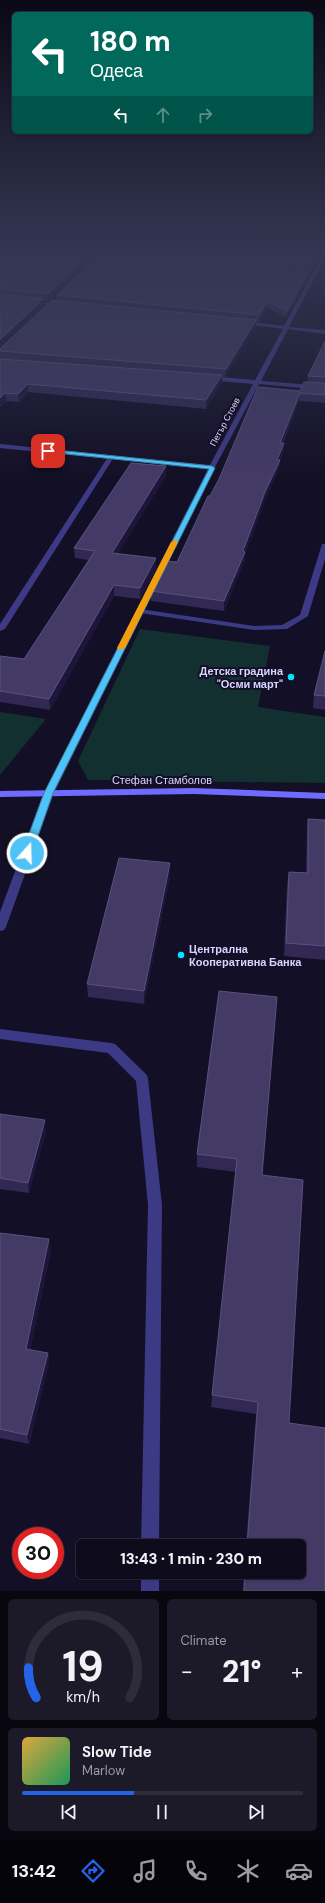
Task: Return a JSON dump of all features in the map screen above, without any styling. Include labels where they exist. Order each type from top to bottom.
[{"type":"street","name":"Петър Стоев","points":[[0,927],[48,793],[212,468],[286,330]]},
{"type":"street","points":[[308,330],[325,332]]},
{"type":"street","points":[[204,378],[325,388]]},
{"type":"street","points":[[0,446],[212,468]]},
{"type":"street","points":[[1,629],[111,457]]},
{"type":"street","points":[[140,611],[254,628],[284,627],[304,616],[325,546]]},
{"type":"street","name":"Стефан Стамболов","points":[[0,794],[194,791],[325,796]]},
{"type":"street","points":[[0,1034],[111,1048],[142,1079],[155,1205],[150,1539]]},
{"type":"street","points":[[150,1579],[150,1591]]},
{"type":"green space","points":[[140,629],[270,646],[258,707],[325,717],[325,783],[88,780],[78,761]]},
{"type":"green space","points":[[0,712],[46,719],[0,775]]},
{"type":"building","points":[[0,330],[10,330],[0,340]]},
{"type":"building","points":[[20,330],[250,330],[226,369],[0,351],[0,349]]},
{"type":"building","points":[[325,341],[325,377],[308,376]]},
{"type":"building","points":[[0,359],[222,375],[206,400],[28,384],[18,394],[5,393],[0,398]]},
{"type":"building","points":[[304,382],[325,383],[325,395],[300,393],[280,443],[284,443],[277,460],[280,460],[265,492],[243,551],[245,552],[224,601],[151,591],[166,561],[177,562],[208,496],[210,496],[219,479],[258,387],[300,391]]},
{"type":"building","points":[[131,463],[166,466],[112,553],[156,558],[140,588],[114,585],[49,699],[0,691],[0,656],[24,659],[95,551],[74,548]]},
{"type":"building","points":[[325,651],[325,696],[314,695]]},
{"type":"building","points":[[308,819],[325,820],[325,946],[286,943],[289,872],[308,873]]},
{"type":"building","points":[[119,858],[170,863],[144,991],[87,984]]},
{"type":"building","points":[[219,991],[277,997],[262,1175],[303,1180],[289,1423],[325,1428],[325,1591],[244,1591],[245,1579],[306,1579],[306,1539],[248,1539],[258,1402],[212,1395],[237,1159],[197,1154]]},
{"type":"building","points":[[0,1114],[45,1120],[28,1183],[0,1178]]},
{"type":"building","points":[[0,1233],[49,1239],[26,1349],[48,1353],[27,1435],[0,1429]]},
{"type":"slow traffic","points":[[121,648],[175,542]]},
{"type":"place","name":"Детска градина \"Осми март\"","points":[[291,677]]},
{"type":"place","name":"Централна Кооперативна Банка","points":[[181,955]]},
{"type":"route","points":[[27,853],[48,793],[212,468],[48,451]]}]
